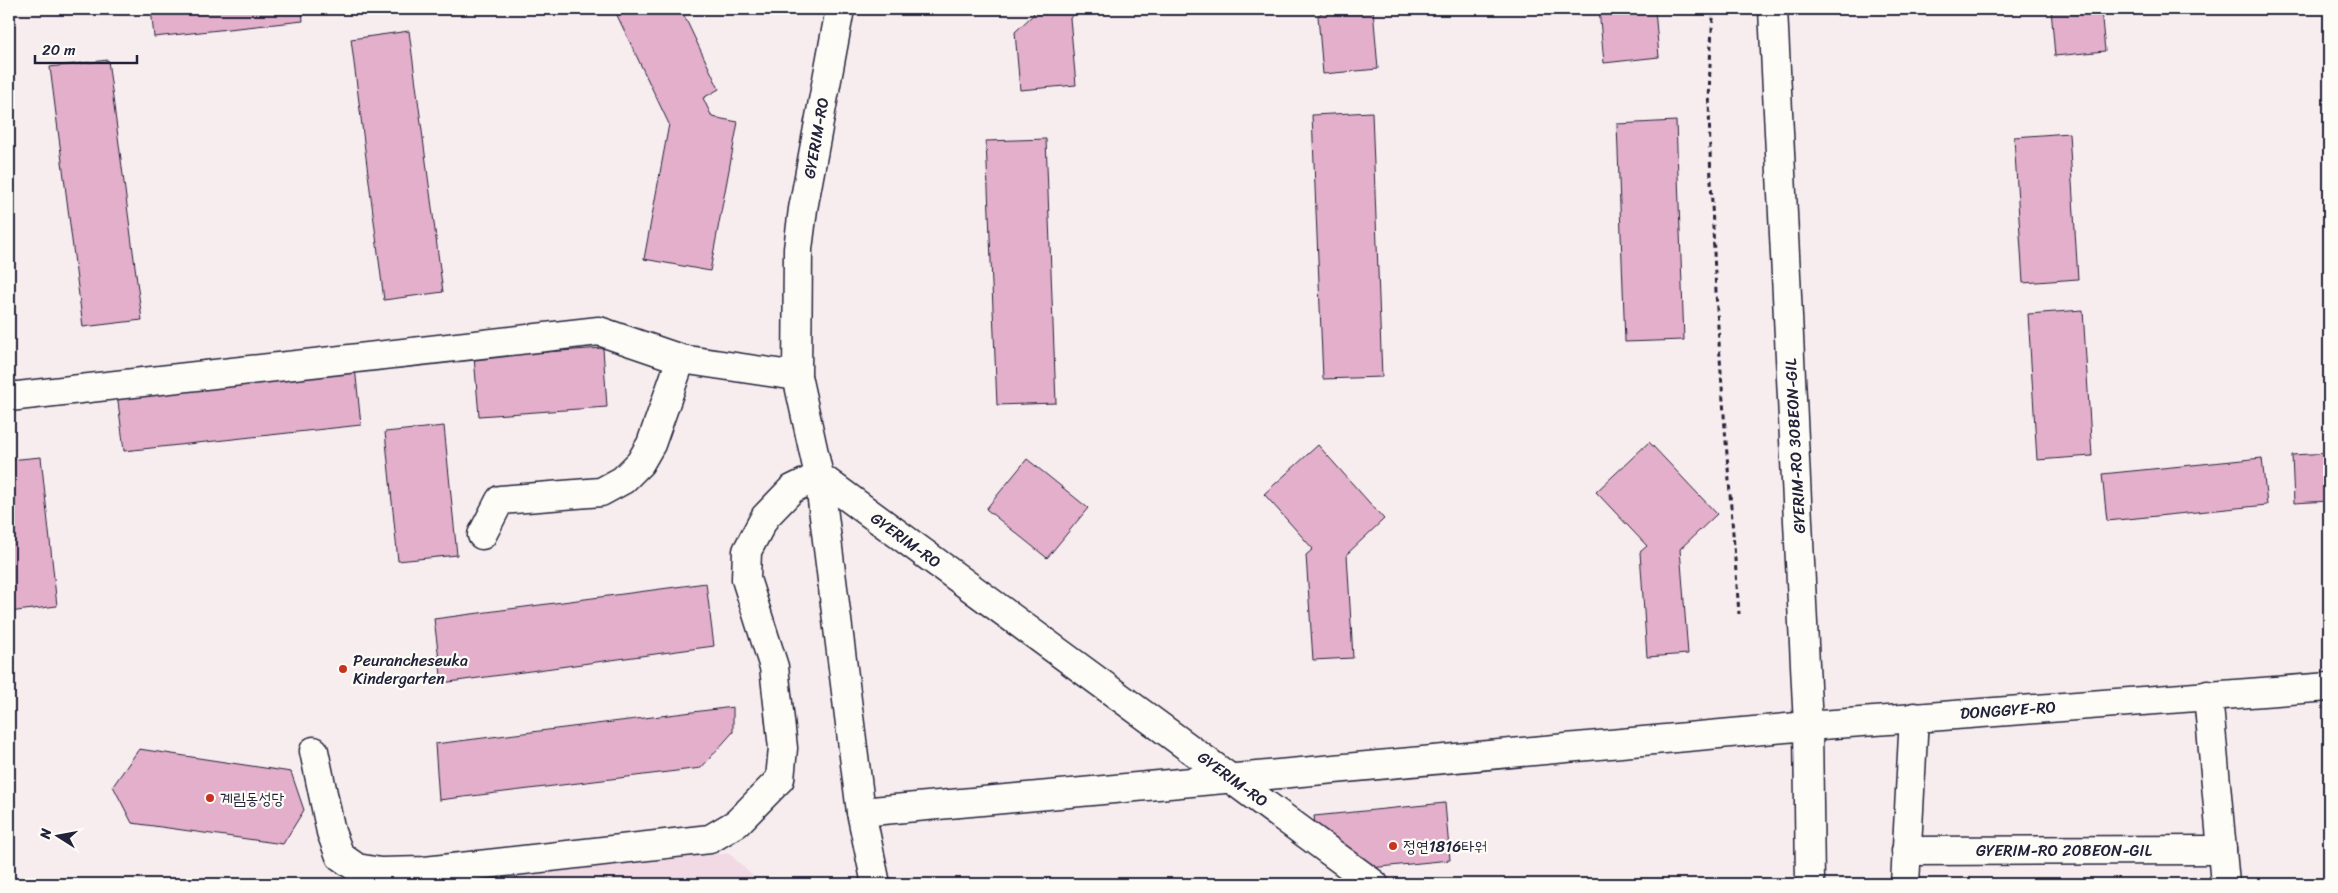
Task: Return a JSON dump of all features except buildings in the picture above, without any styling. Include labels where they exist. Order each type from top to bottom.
[{"type":"street","name":"GYERIM-RO","points":[[840,9],[803,210],[797,282],[798,376],[819,476],[1233,778],[1374,884]]},
{"type":"street","name":"GYERIM-RO 30BEON-GIL","points":[[1773,9],[1808,726],[1810,884]]},
{"type":"street","points":[[9,397],[599,332],[681,359],[798,376]]},
{"type":"street","points":[[482,535],[500,500],[601,492],[623,480],[640,463],[651,444],[681,359]]},
{"type":"street","points":[[314,751],[331,832],[340,856],[357,868],[380,872],[425,871],[710,838],[737,822],[780,779],[783,748],[774,668],[746,579],[747,551],[765,517],[792,490],[819,476],[861,812],[876,884]]},
{"type":"street","name":"DONGGYE-RO","points":[[861,812],[1808,726],[2208,694],[2329,687]]},
{"type":"street","points":[[2208,694],[2225,884]]},
{"type":"street","points":[[1905,884],[1914,718]]},
{"type":"street","name":"GYERIM-RO 20BEON-GIL","points":[[1906,851],[2222,850]]},
{"type":"path","points":[[1714,9],[1710,70],[1710,168],[1719,343],[1739,614]]},
{"type":"shaded area","points":[[729,853],[761,884],[440,884]]},
{"type":"place","name":"Peurancheseuka Kindergarten","points":[[343,669]]},
{"type":"place","name":"계림동성당","points":[[210,798]]},
{"type":"place","name":"정연1816타워","points":[[1393,846]]}]
